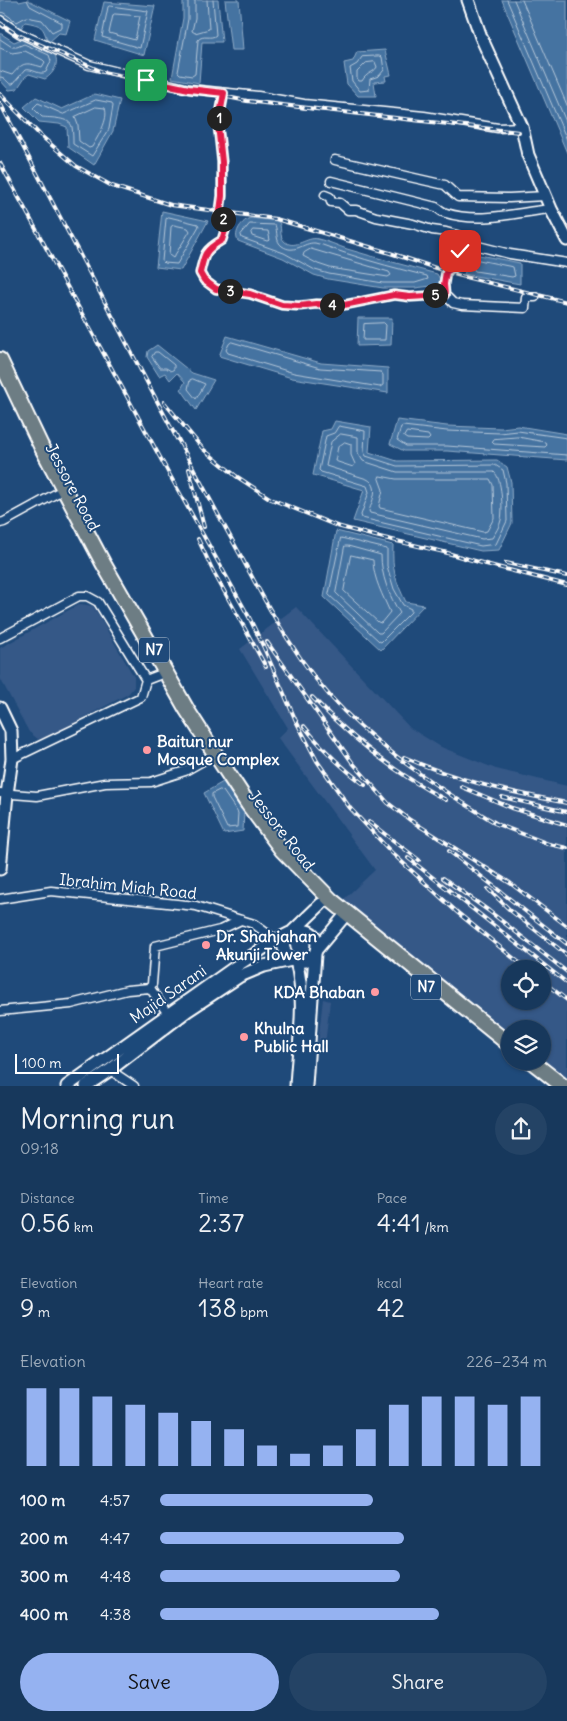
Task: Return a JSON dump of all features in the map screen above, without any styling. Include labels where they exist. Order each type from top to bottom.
[{"type":"highway","name":"Jessore Road","points":[[0,360],[41,446],[103,563],[187,710],[248,804],[282,850],[344,916],[501,1047]]},
{"type":"highway","name":"Jessore Road","points":[[0,380],[32,448],[152,677],[277,857],[321,904],[344,916]]},
{"type":"highway","name":"N7","points":[[344,916],[501,1038]]},
{"type":"highway","points":[[531,1070],[552,1086]]},
{"type":"highway","points":[[543,1070],[563,1086]]},
{"type":"main road","points":[[468,0],[481,37],[522,127],[528,155],[545,196],[567,240]]},
{"type":"main road","points":[[0,708],[11,731],[12,759],[4,794],[0,869]]},
{"type":"main road","name":"Majid Sarani","points":[[67,1086],[168,1014],[276,940],[291,932],[321,904]]},
{"type":"main road","points":[[306,1086],[316,952],[316,940],[310,932],[301,929],[291,932],[286,938],[284,948],[288,956],[294,960],[305,962],[316,952],[344,916]]},
{"type":"main road","points":[[294,960],[299,972],[302,1005],[296,1086]]},
{"type":"main road","name":"Majid Sarani","points":[[86,1086],[110,1070],[186,1011],[240,976],[264,966],[294,960]]},
{"type":"street","points":[[0,20],[19,34],[89,65],[189,89],[304,104],[424,116],[498,128],[522,127]]},
{"type":"street","points":[[224,93],[218,125],[222,162],[222,196],[219,218],[228,221],[222,240],[208,248],[203,260],[200,273],[204,280],[216,289],[250,294],[282,305],[344,305],[394,295],[410,297],[445,295]]},
{"type":"street","points":[[335,160],[446,185],[458,197],[509,198],[545,196]]},
{"type":"street","points":[[331,181],[436,207],[445,213],[466,216],[494,217],[551,209]]},
{"type":"street","points":[[325,195],[330,197],[331,202],[340,203],[348,210],[457,235],[470,244],[510,254],[567,263]]},
{"type":"street","points":[[457,235],[460,251],[458,265],[446,272],[444,284],[445,295],[452,303],[525,308],[526,297],[535,297]]},
{"type":"street","points":[[0,523],[57,494]]},
{"type":"street","points":[[0,638],[79,596],[88,596],[98,602],[152,677],[141,698],[12,759]]},
{"type":"street","points":[[4,794],[37,796],[105,783],[151,782],[185,771],[208,758]]},
{"type":"street","name":"Ibrahim Miah Road","points":[[0,899],[50,891],[196,906],[254,924],[276,940]]},
{"type":"street","points":[[150,988],[152,984],[155,946],[220,930],[241,920]]},
{"type":"street","points":[[0,1011],[71,1004],[127,990],[150,988]]},
{"type":"street","points":[[150,988],[168,1014]]},
{"type":"street","points":[[110,1070],[134,1086]]},
{"type":"shaded area","points":[[80,604],[93,606],[134,677],[134,687],[128,694],[47,737],[38,739],[29,732],[0,678],[0,648]]},
{"type":"shaded area","points":[[296,607],[410,728],[441,747],[496,769],[567,786],[567,1079],[551,1066],[551,1020],[501,1020],[501,1026],[344,899],[375,870],[278,738],[288,728],[240,649]]},
{"type":"shaded area","points":[[323,999],[330,1001],[325,1045],[318,1044]]},
{"type":"water","points":[[0,0],[18,0],[19,2],[28,0],[70,21],[66,34],[59,33],[48,43],[45,33],[38,25],[25,22],[20,30],[0,16]]},
{"type":"water","points":[[183,0],[218,0],[222,42],[202,42],[199,83],[172,78],[183,18]]},
{"type":"water","points":[[225,0],[239,0],[243,50],[231,50]]},
{"type":"water","points":[[502,0],[567,0],[567,153],[506,10]]},
{"type":"water","points":[[104,2],[155,6],[144,55],[95,40]]},
{"type":"water","points":[[0,33],[14,42],[24,38],[52,51],[56,58],[56,66],[52,73],[45,79],[29,74],[17,89],[9,90],[0,80]]},
{"type":"water","points":[[385,50],[391,75],[385,76],[386,81],[374,82],[376,96],[358,96],[347,84],[344,63],[353,61],[357,52]]},
{"type":"water","points":[[95,94],[120,100],[113,131],[94,165],[68,147],[67,127],[59,124],[39,122],[24,107],[36,97],[62,109]]},
{"type":"water","points":[[162,211],[208,221],[181,270],[156,267]]},
{"type":"water","points":[[251,218],[278,221],[283,240],[289,244],[297,244],[310,239],[322,240],[347,249],[437,274],[441,281],[439,285],[415,288],[383,288],[314,275],[283,258],[238,241],[239,227],[244,221]]},
{"type":"water","points":[[474,254],[520,263],[520,284],[464,274]]},
{"type":"water","points":[[358,318],[392,318],[391,345],[357,346]]},
{"type":"water","points":[[227,336],[321,363],[388,368],[388,393],[292,378],[219,356]]},
{"type":"water","points":[[157,345],[192,373],[214,380],[196,410],[181,389],[185,382],[177,373],[170,380],[165,373],[159,376],[147,357],[148,351]]},
{"type":"water","points":[[397,420],[447,426],[501,428],[518,426],[567,434],[567,460],[447,451],[404,451],[390,444]]},
{"type":"water","points":[[335,421],[371,427],[369,452],[397,461],[497,460],[507,467],[511,482],[512,523],[499,550],[481,551],[353,521],[364,490],[313,475],[322,431],[331,429]]},
{"type":"water","points":[[336,531],[393,545],[395,575],[406,602],[424,605],[381,650],[324,597]]},
{"type":"water","points":[[223,782],[244,812],[243,831],[224,834],[204,793]]},
{"type":"railway","points":[[0,23],[16,34],[103,72],[247,101],[519,132]]},
{"type":"railway","points":[[0,94],[40,135],[76,166],[112,186],[171,205],[276,219],[457,275],[567,302]]},
{"type":"railway","points":[[0,103],[177,439]]},
{"type":"railway","points":[[0,163],[249,617],[296,721],[317,761],[350,808],[392,853],[458,913],[516,960]]},
{"type":"railway","points":[[164,402],[203,449],[236,476],[271,499],[337,526],[567,585]]},
{"type":"railway","points":[[175,433],[276,620],[314,677],[328,694],[344,711],[399,758],[458,800],[499,825]]},
{"type":"railway","points":[[189,469],[204,527]]},
{"type":"railway","points":[[198,539],[213,571],[266,667]]},
{"type":"railway","points":[[506,563],[567,576]]},
{"type":"railway","points":[[267,642],[352,762],[388,803],[410,820],[510,883],[567,926]]},
{"type":"railway","points":[[312,697],[358,741],[409,779],[446,800]]},
{"type":"railway","points":[[304,726],[332,757],[365,785]]},
{"type":"railway","points":[[404,757],[464,779],[504,790],[567,803]]},
{"type":"railway","points":[[462,787],[512,808],[567,825]]},
{"type":"railway","points":[[502,797],[567,812]]},
{"type":"railway","points":[[369,822],[419,860]]},
{"type":"railway","points":[[494,823],[549,844],[567,848]]},
{"type":"railway","points":[[449,851],[567,944]]},
{"type":"railway","points":[[408,858],[567,983]]},
{"type":"railway","points":[[443,878],[567,972]]},
{"type":"railway","points":[[488,889],[511,911],[567,955]]},
{"type":"railway","points":[[551,988],[567,1000]]},
{"type":"place","name":"Baitun nur Mosque Complex","points":[[147,750]]},
{"type":"place","name":"Dr. Shahjahan Akunji Tower","points":[[206,945]]},
{"type":"place","name":"KDA Bhaban","points":[[375,992]]},
{"type":"place","name":"Khulna Public Hall","points":[[244,1037]]},
{"type":"route","points":[[146,80],[189,89],[224,93],[218,125],[222,162],[222,196],[219,218],[228,221],[222,240],[208,248],[200,273],[204,280],[216,289],[250,294],[282,305],[299,306],[316,304],[344,305],[394,295],[410,297],[445,295],[446,272],[458,265],[460,251]]}]
